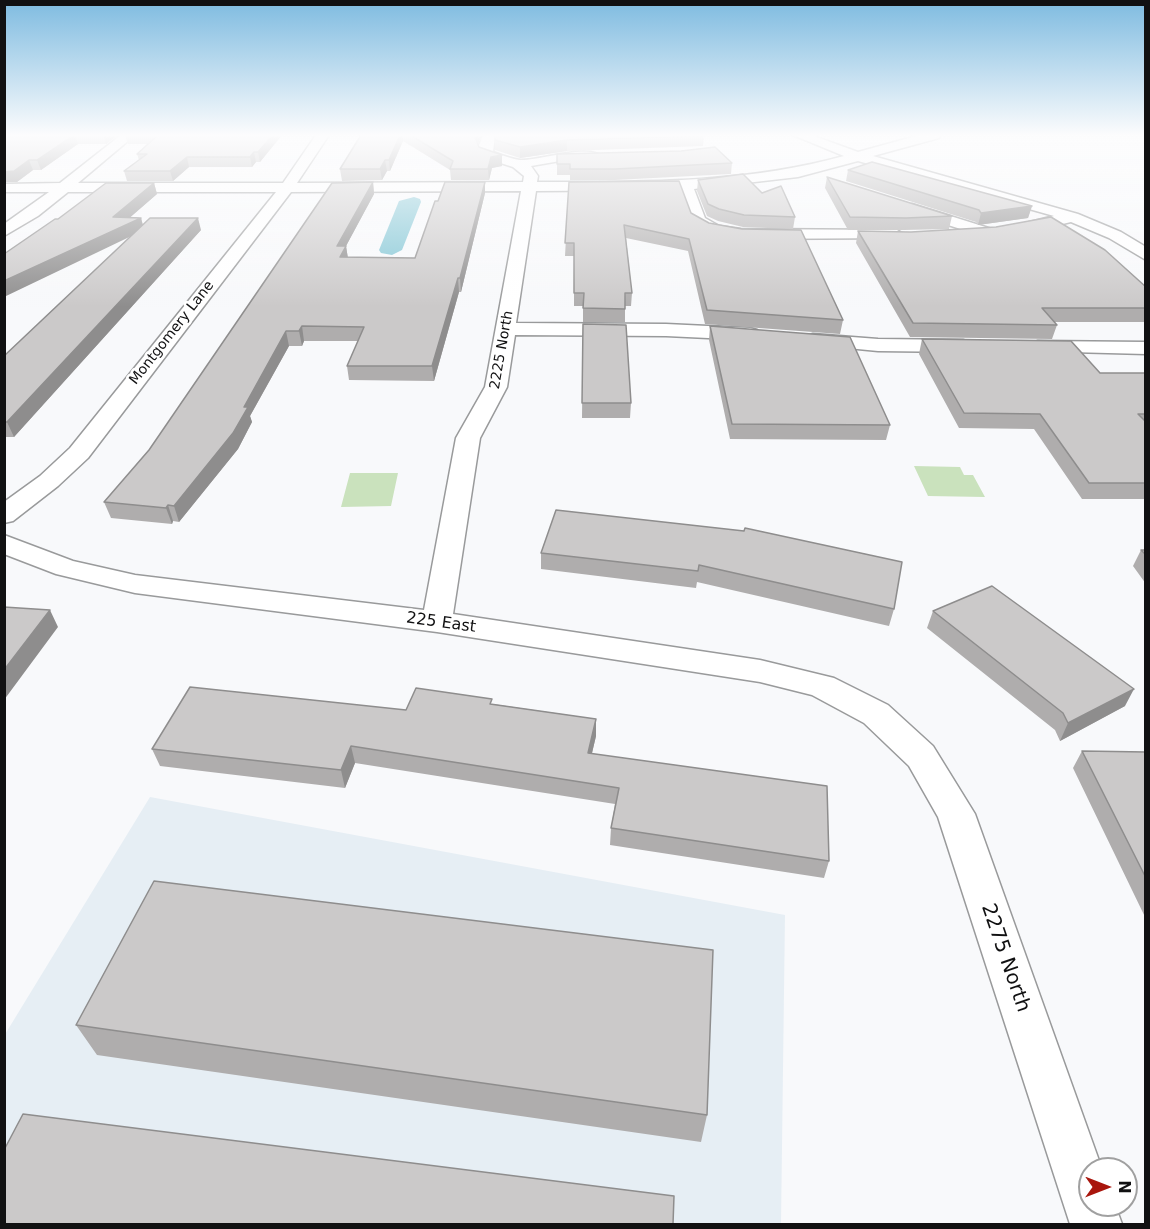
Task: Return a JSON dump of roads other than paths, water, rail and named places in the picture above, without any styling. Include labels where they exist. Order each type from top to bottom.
[{"type":"street","points":[[4,231],[33,213],[59,192]]},
{"type":"street","name":"Montgomery Lane","points":[[4,515],[49,481],[79,453],[283,192]]},
{"type":"street","name":"2225 North","points":[[437,622],[468,438],[476,420],[493,396],[528,192]]},
{"type":"street","points":[[688,192],[699,221],[715,230],[741,234],[916,235]]},
{"type":"street","points":[[985,192],[1072,217],[1128,241],[1146,255]]},
{"type":"street","points":[[899,205],[989,233]]},
{"type":"street","points":[[939,236],[989,233],[1072,217]]},
{"type":"street","points":[[506,329],[677,330],[765,335]]},
{"type":"street","points":[[799,338],[878,345],[986,346]]},
{"type":"street","points":[[1021,347],[1146,348]]},
{"type":"street","name":"225 East","points":[[4,543],[36,558],[66,568],[135,584],[437,622],[760,671],[822,686],[876,714]]},
{"type":"street","name":"2275 North","points":[[876,714],[921,756],[956,814],[1096,1224]]},
{"type":"water","points":[[414,197],[420,199],[421,202],[402,250],[392,255],[381,253],[379,250],[399,201]]}]
